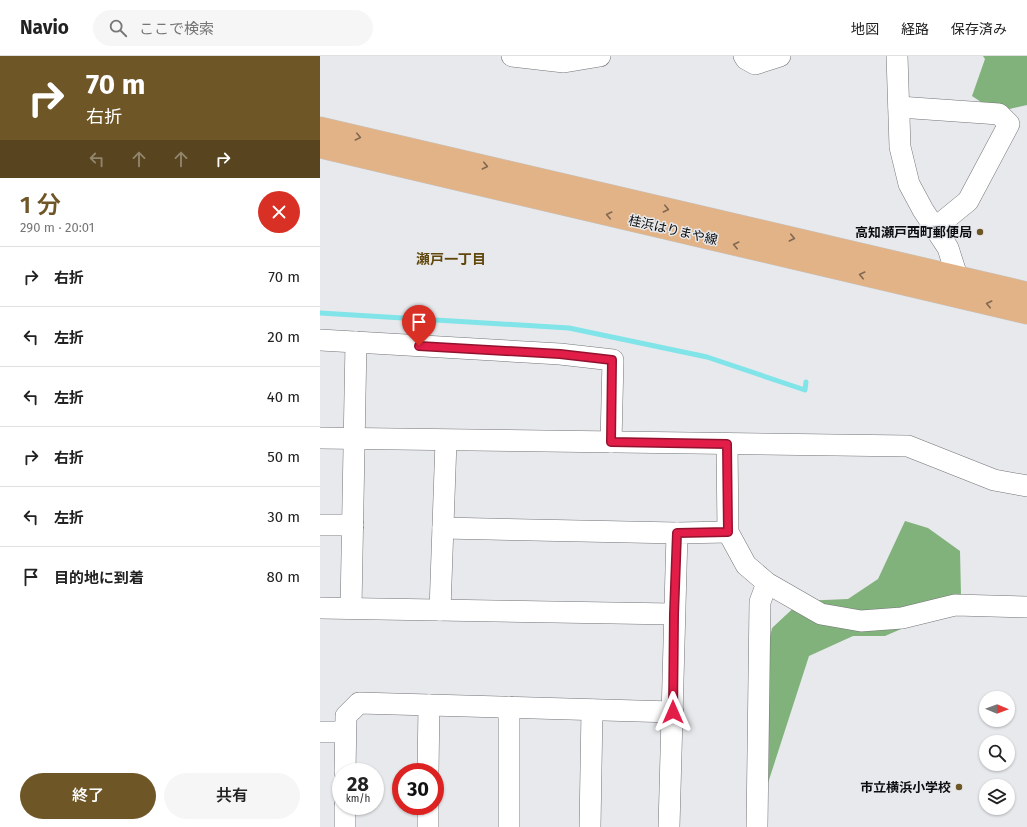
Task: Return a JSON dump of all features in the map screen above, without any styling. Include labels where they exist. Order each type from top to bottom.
[{"type":"main road","name":"桂浜はりまや線","points":[[320,128],[1027,293]]},
{"type":"main road","name":"桂浜はりまや線","points":[[320,147],[1027,313]]},
{"type":"street","points":[[512,56],[564,62],[600,56]]},
{"type":"street","points":[[744,56],[746,59],[755,64],[780,56]]},
{"type":"street","points":[[897,56],[900,147],[909,184],[923,210],[948,248],[963,298]]},
{"type":"street","points":[[899,107],[999,114],[1009,124],[968,201],[935,228]]},
{"type":"street","points":[[320,340],[560,354],[612,360],[611,442]]},
{"type":"street","points":[[352,608],[356,342]]},
{"type":"street","points":[[320,438],[446,441],[908,446],[994,480],[1027,486]]},
{"type":"street","points":[[440,610],[446,441]]},
{"type":"street","points":[[727,444],[728,532],[746,564],[767,583],[821,614],[861,621],[902,618],[955,605],[1027,608]]},
{"type":"street","points":[[320,525],[353,525]]},
{"type":"street","points":[[443,528],[677,533],[728,532]]},
{"type":"street","points":[[669,827],[677,533]]},
{"type":"street","points":[[757,827],[760,602],[767,583]]},
{"type":"street","points":[[320,608],[674,614]]},
{"type":"street","points":[[345,763],[346,716],[359,704],[673,712]]},
{"type":"street","points":[[428,763],[429,705]]},
{"type":"street","points":[[508,827],[510,708]]},
{"type":"street","points":[[590,827],[592,710]]},
{"type":"street","points":[[320,732],[345,732]]},
{"type":"street","points":[[345,815],[345,827]]},
{"type":"street","points":[[428,815],[428,827]]},
{"type":"green space","points":[[983,56],[1027,56],[1027,105],[996,112],[972,96],[985,59]]},
{"type":"green space","points":[[905,521],[928,528],[960,551],[961,595],[934,605],[924,619],[885,636],[853,636],[809,656],[768,783],[763,668],[772,628],[801,601],[848,599],[878,579]]},
{"type":"waterway","points":[[320,313],[569,328],[707,357],[805,390],[806,382]]},
{"type":"place","name":"高知瀬戸西町郵便局","points":[[980,232]]},
{"type":"place","name":"市立横浜小学校","points":[[959,787]]},
{"type":"district","name":"瀬戸一丁目","points":[[451,259]]},
{"type":"route","points":[[419,346],[560,354],[612,360],[611,442],[727,444],[728,532],[677,533],[673,712]]}]
